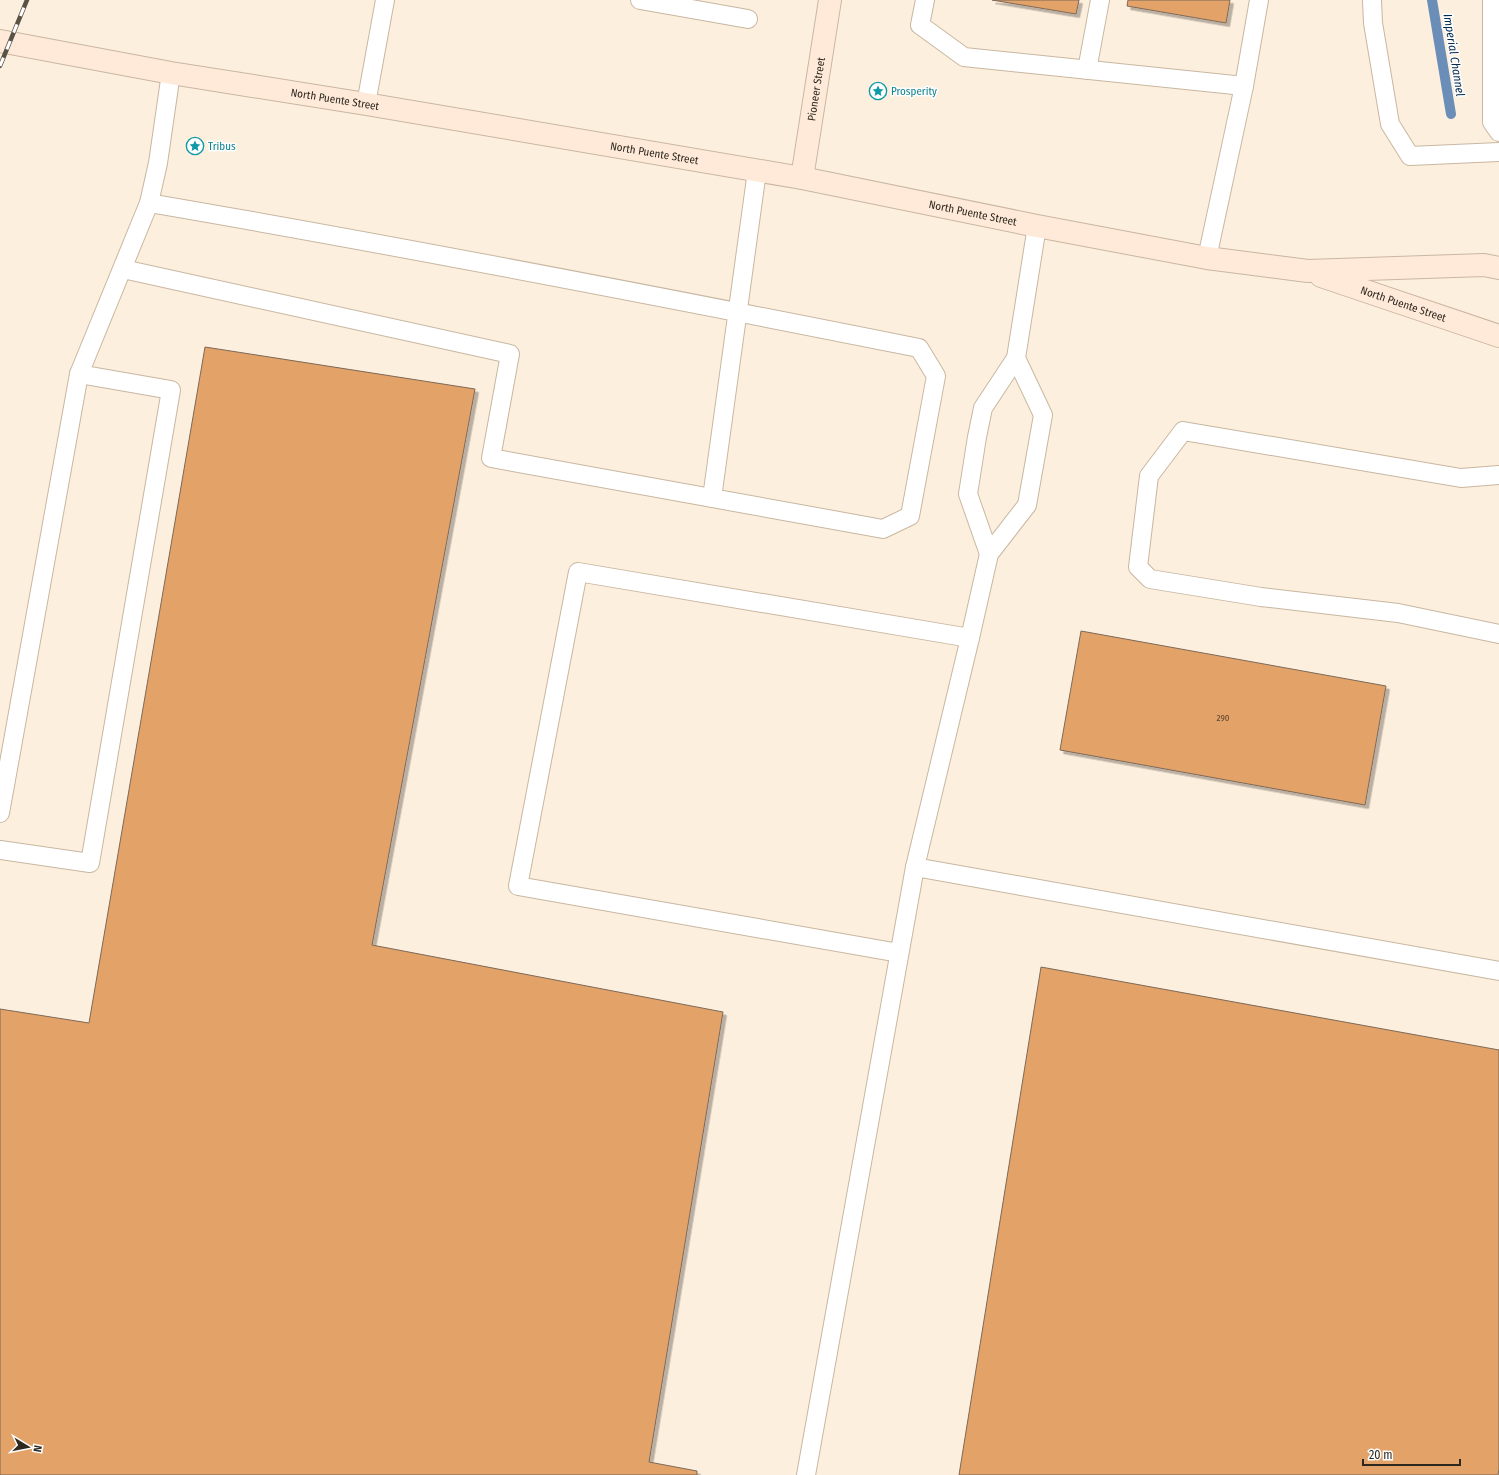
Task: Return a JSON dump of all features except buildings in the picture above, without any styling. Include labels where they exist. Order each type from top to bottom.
[{"type":"street","name":"Pioneer Street","points":[[802,178],[830,0]]},
{"type":"street","name":"North Puente Street","points":[[0,41],[172,73],[366,104],[802,178],[1037,226],[1208,258],[1308,271],[1484,265],[1499,268]]},
{"type":"street","name":"North Puente Street","points":[[1308,271],[1499,336]]},
{"type":"lane","points":[[366,104],[385,0]]},
{"type":"lane","points":[[640,0],[748,19]]},
{"type":"lane","points":[[925,0],[920,25],[964,57],[1244,86]]},
{"type":"lane","points":[[1088,70],[1100,0]]},
{"type":"lane","points":[[1208,258],[1244,86],[1259,0]]},
{"type":"lane","points":[[1372,0],[1373,24],[1390,124],[1410,156],[1499,152]]},
{"type":"lane","points":[[1492,0],[1492,122],[1499,132]]},
{"type":"lane","points":[[0,813],[79,374],[149,203],[158,163],[172,73]]},
{"type":"lane","points":[[712,498],[758,171]]},
{"type":"lane","points":[[123,269],[510,354],[491,458],[882,529],[910,516],[936,376],[919,348],[738,312],[262,222],[149,203]]},
{"type":"lane","points":[[989,554],[968,494],[984,408],[1016,358],[1037,226]]},
{"type":"lane","points":[[806,1475],[915,867],[989,554],[1027,505],[1042,415],[1016,358]]},
{"type":"lane","points":[[0,850],[90,863],[170,390],[79,374]]},
{"type":"lane","points":[[1499,475],[1461,478],[1183,431],[1149,476],[1138,567],[1150,579],[1261,598],[1398,613],[1499,634]]},
{"type":"lane","points":[[899,953],[518,886],[578,572],[970,638]]},
{"type":"lane","points":[[915,867],[1499,971]]},
{"type":"waterway","name":"Imperial Channel","points":[[1432,0],[1451,114]]},
{"type":"railway","points":[[0,66],[27,0]]},
{"type":"place","name":"Prosperity","points":[[878,91]]},
{"type":"place","name":"Tribus","points":[[195,146]]}]
